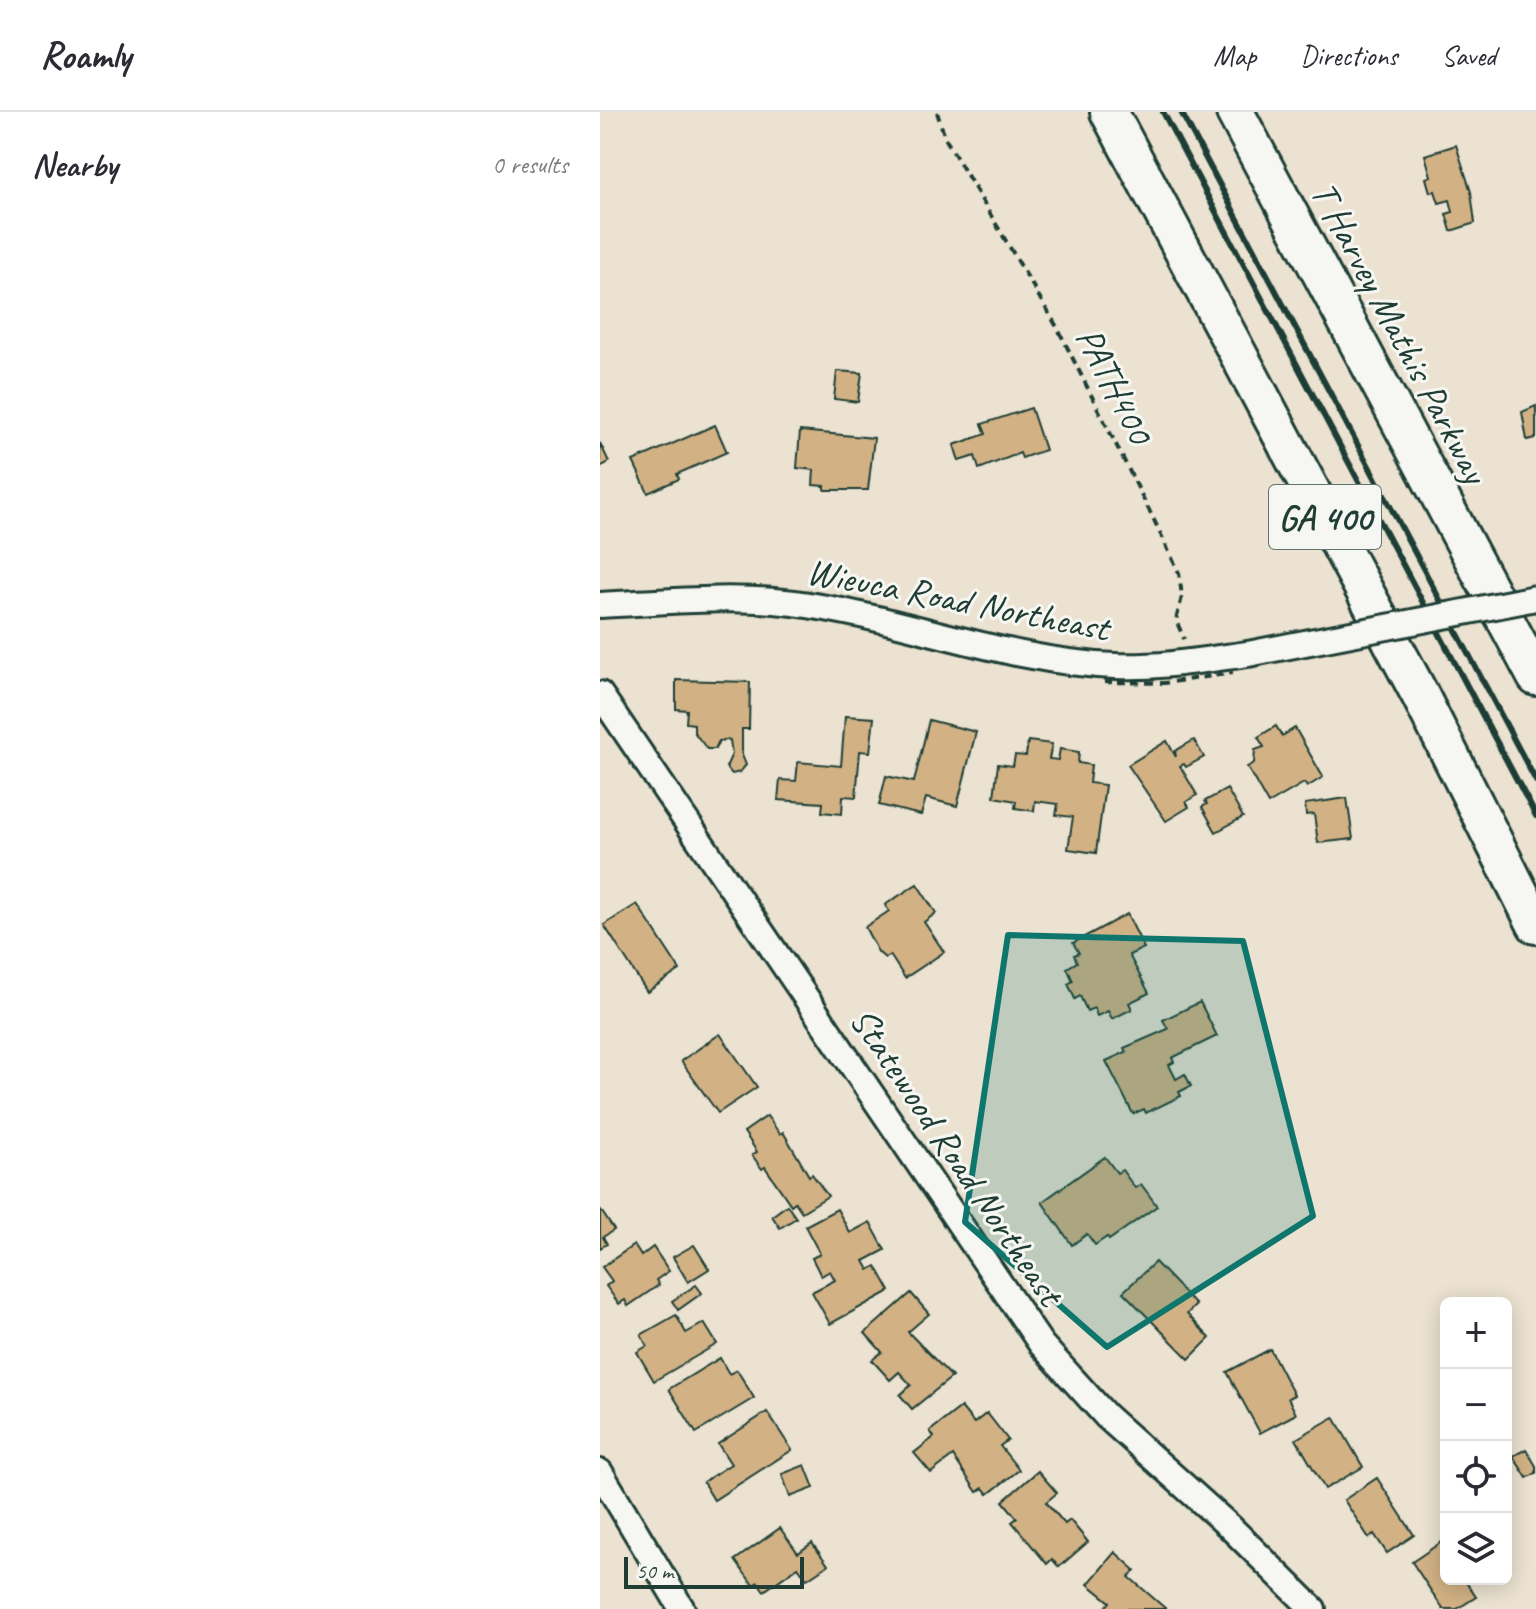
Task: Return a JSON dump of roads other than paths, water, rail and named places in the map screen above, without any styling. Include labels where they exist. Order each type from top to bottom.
[{"type":"highway","name":"GA 400","points":[[1109,112],[1419,693],[1536,925]]},
{"type":"highway","name":"T Harvey Mathis Parkway","points":[[1235,112],[1536,677]]},
{"type":"street","name":"Wieuca Road Northeast","points":[[600,605],[700,599],[791,603],[870,615],[1044,658],[1116,666],[1248,654],[1536,598]]},
{"type":"street","name":"Statewood Road Northeast","points":[[600,694],[1041,1344],[1106,1416],[1230,1527],[1313,1609]]},
{"type":"street","points":[[600,1472],[682,1609]]},
{"type":"railway","points":[[1163,112],[1536,816]]},
{"type":"railway","points":[[1181,112],[1536,781]]}]
